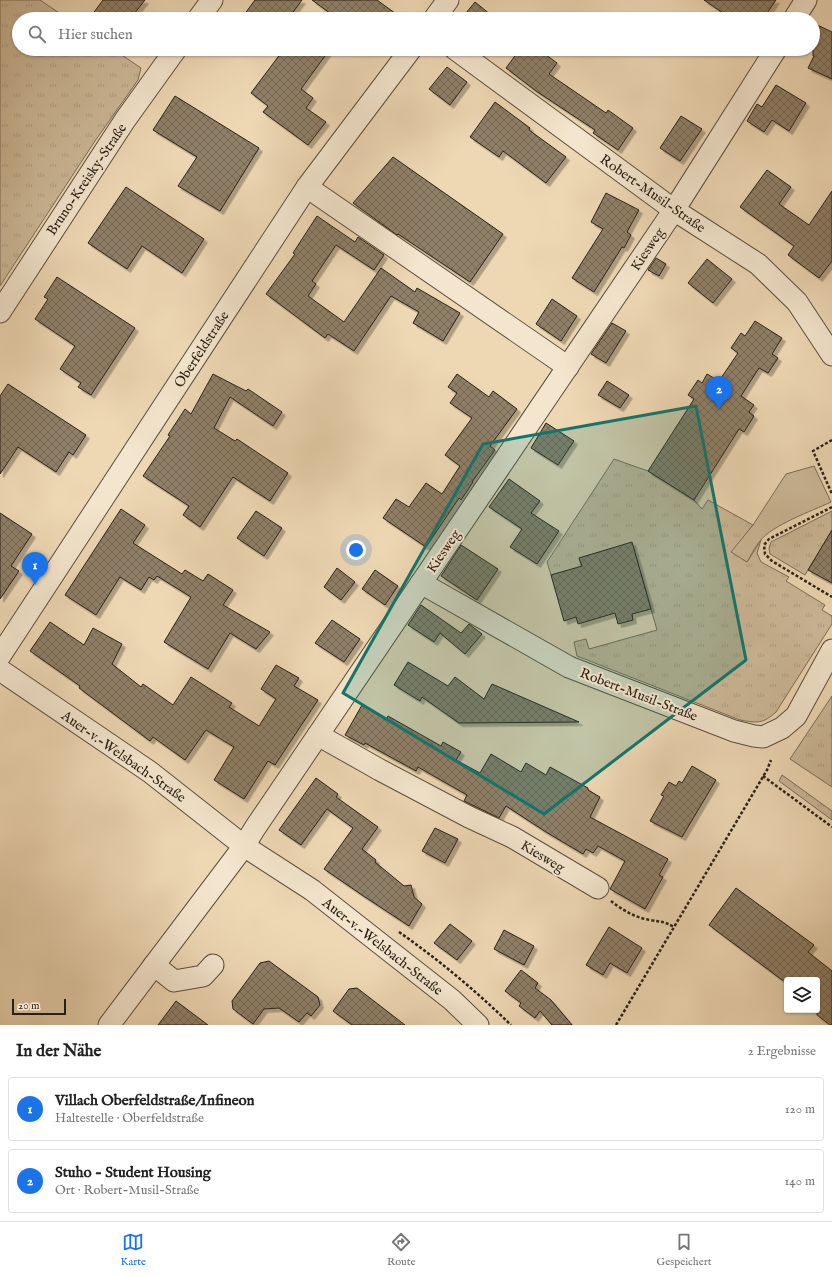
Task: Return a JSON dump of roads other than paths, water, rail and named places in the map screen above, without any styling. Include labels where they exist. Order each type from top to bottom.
[{"type":"street","points":[[203,12],[212,0]]},
{"type":"street","points":[[439,12],[448,0]]},
{"type":"street","points":[[798,12],[806,0]]},
{"type":"street","name":"Bruno-Kreisky-Straße","points":[[0,312],[125,120],[171,56]]},
{"type":"street","name":"Oberfeldstraße","points":[[0,656],[307,187],[406,56]]},
{"type":"street","name":"Robert-Musil-Straße","points":[[465,56],[674,210],[758,264],[796,302],[832,355]]},
{"type":"street","name":"Kiesweg","points":[[244,846],[674,210],[772,56]]},
{"type":"street","points":[[307,187],[568,367]]},
{"type":"street","name":"Robert-Musil-Straße","points":[[421,583],[569,667],[734,731],[754,736],[764,737],[782,728],[796,716],[832,650]]},
{"type":"street","name":"Auer-v.-Welsbach-Straße","points":[[0,670],[150,772],[244,846],[312,890],[452,1000],[478,1025]]},
{"type":"street","name":"Kiesweg","points":[[318,735],[469,818],[512,837],[598,888]]},
{"type":"street","points":[[109,1025],[244,846]]},
{"type":"street","points":[[154,965],[174,980],[203,976],[213,965]]},
{"type":"place","name":"Stuho - Student Housing","points":[[719,409]]},
{"type":"place","name":"Villach Oberfeldstraße/Infineon","points":[[35,585]]}]
